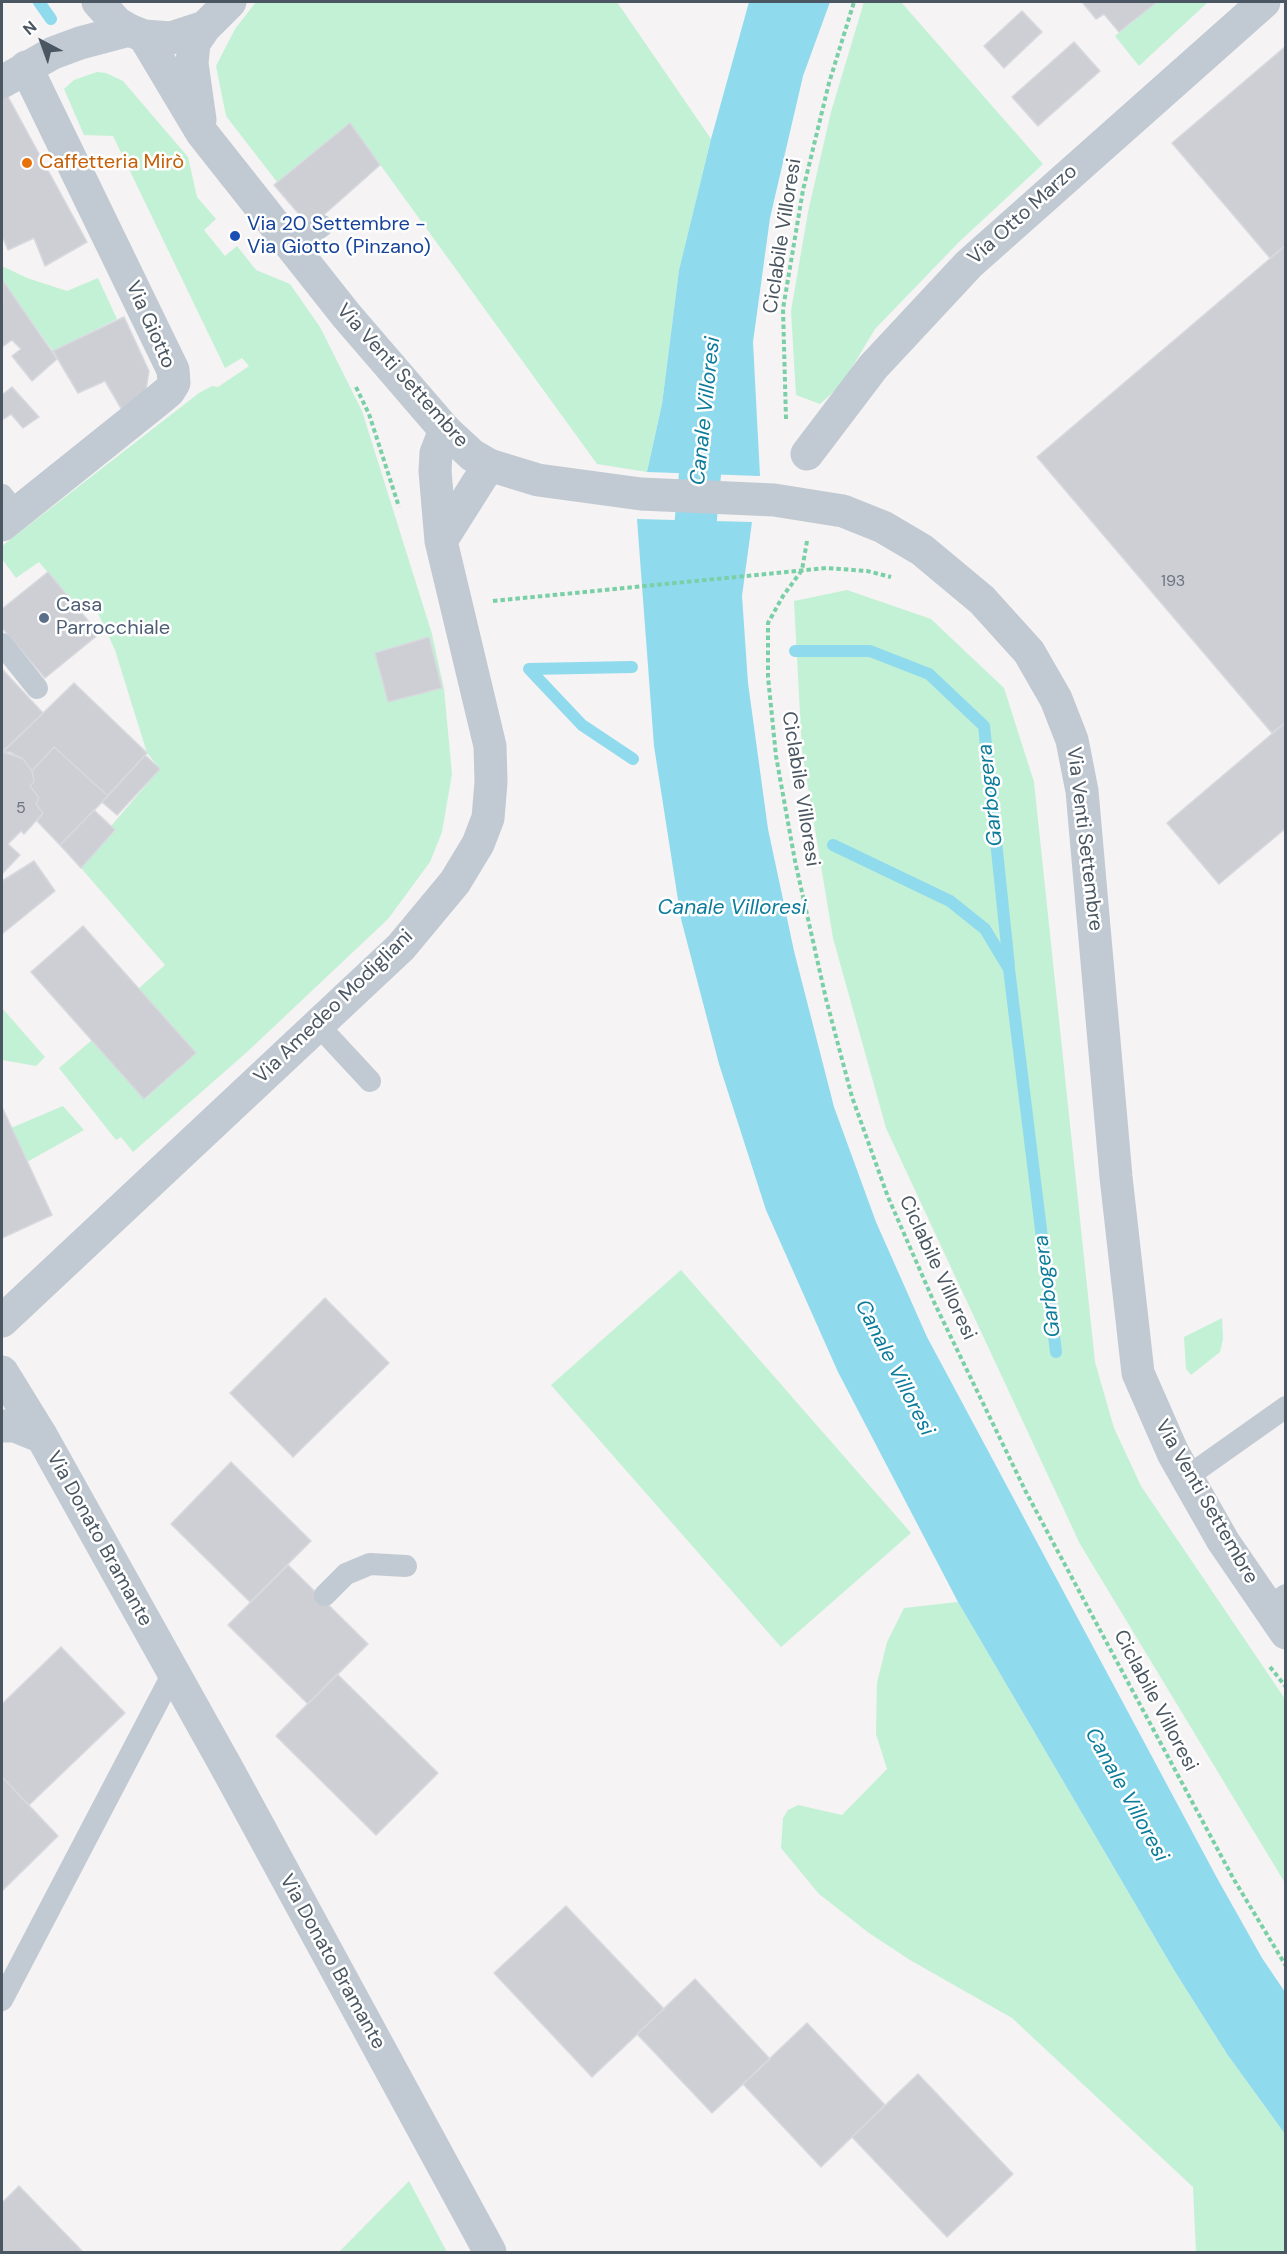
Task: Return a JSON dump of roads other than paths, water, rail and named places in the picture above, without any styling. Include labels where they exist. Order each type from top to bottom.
[{"type":"street","points":[[27,68],[84,21],[89,2]]},
{"type":"street","name":"Via Venti Settembre","points":[[98,2],[117,23],[136,33],[202,133],[352,323],[445,430],[472,455],[489,465],[537,480],[641,494],[814,504],[843,511],[883,527],[922,550],[954,575],[1007,626],[1029,652],[1056,699],[1072,740],[1082,791],[1116,1177],[1138,1373],[1173,1453],[1223,1541],[1276,1601],[1286,1633]]},
{"type":"street","points":[[202,133],[192,63],[195,43],[205,27],[230,2]]},
{"type":"street","name":"Via Otto Marzo","points":[[807,454],[873,367],[969,264],[1264,2]]},
{"type":"street","points":[[27,68],[80,43],[136,33],[171,38],[205,27]]},
{"type":"street","name":"Via Giotto","points":[[6,511],[157,401],[170,391],[174,383],[173,370],[27,68]]},
{"type":"street","name":"Via Amedeo Modigliani","points":[[2,1321],[401,947],[455,882],[478,844],[488,818],[491,782],[490,746],[441,541],[435,471],[436,453],[445,430]]},
{"type":"street","points":[[441,541],[489,465]]},
{"type":"street","name":"Via Donato Bramante","points":[[2,1372],[42,1437],[173,1673],[490,2253]]},
{"type":"street","name":"Via Donato Bramante","points":[[2,1426],[15,1426],[42,1437]]},
{"type":"lane","points":[[293,248],[321,226]]},
{"type":"lane","points":[[2,644],[37,688]]},
{"type":"lane","points":[[318,1025],[370,1081]]},
{"type":"lane","points":[[1187,1477],[1286,1407]]},
{"type":"lane","points":[[325,1595],[346,1574],[370,1564],[406,1566]]},
{"type":"lane","points":[[2,2000],[173,1673]]},
{"type":"water","name":"Canale Villoresi","points":[[749,2],[830,2],[803,76],[770,218],[753,342],[760,476],[647,472],[662,404],[679,270],[711,139]]},
{"type":"water","name":"Canale Villoresi","points":[[637,519],[752,522],[742,596],[748,683],[768,829],[794,951],[834,1107],[876,1222],[927,1337],[1217,1878],[1262,1958],[1285,1992],[1285,2134],[1227,2054],[1174,1970],[958,1602],[838,1372],[766,1210],[719,1064],[681,919],[654,746]]},
{"type":"waterway","name":"Garbogera","points":[[39,2],[51,19]]},
{"type":"waterway","name":"Canale Villoresi","points":[[695,577],[693,551],[705,418]]},
{"type":"waterway","name":"Garbogera","points":[[795,651],[870,651],[929,674],[984,726],[1009,966]]},
{"type":"waterway","name":"Garbogera","points":[[529,669],[632,667]]},
{"type":"waterway","name":"Garbogera","points":[[529,669],[582,725],[633,759]]},
{"type":"waterway","name":"Garbogera","points":[[833,845],[950,901],[985,929],[1009,969],[1056,1352]]},
{"type":"place","name":"Caffetteria Mirò","points":[[27,163]]},
{"type":"place","name":"Via 20 Settembre - Via Giotto (Pinzano)","points":[[235,236]]},
{"type":"place","name":"Casa Parrocchiale","points":[[44,618]]}]
